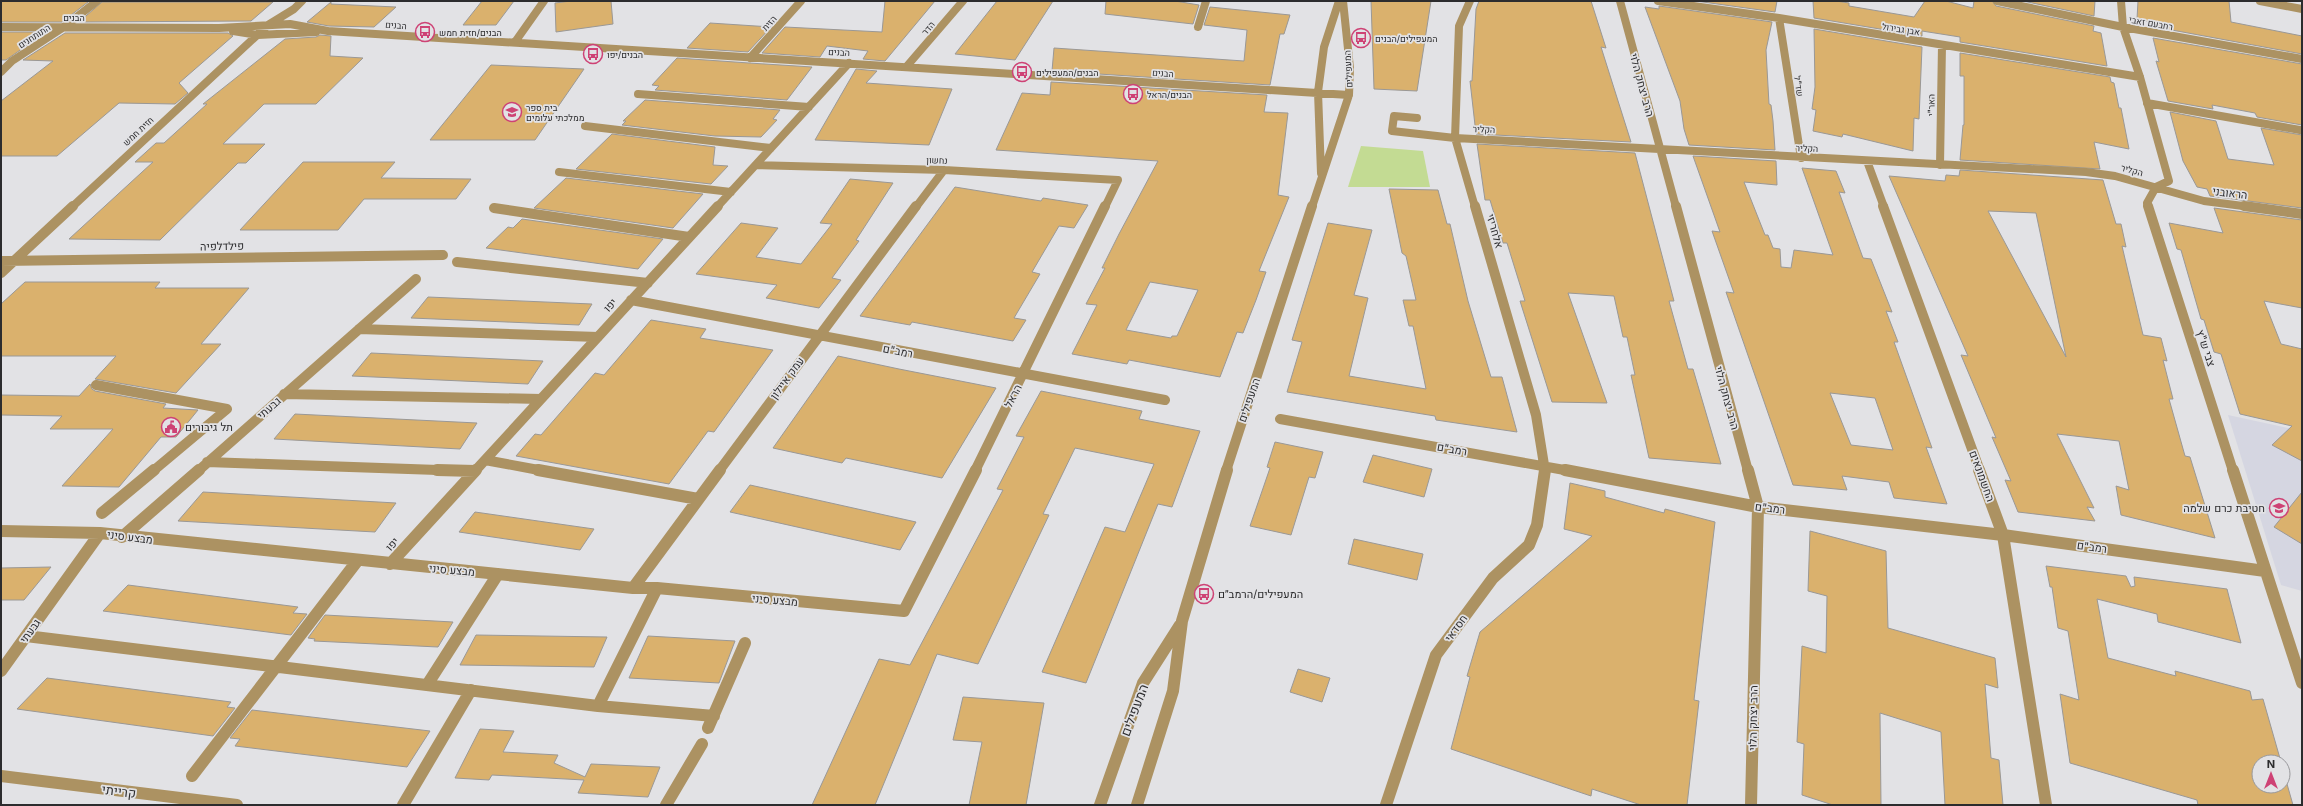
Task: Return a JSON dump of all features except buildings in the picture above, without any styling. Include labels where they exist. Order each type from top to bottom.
[{"type":"street","name":"התותחנים","points":[[1,72],[12,61],[64,27],[97,1]]},
{"type":"street","name":"חזית חמש","points":[[1,273],[258,34],[268,25],[294,9],[302,1]]},
{"type":"street","points":[[515,42],[544,1]]},
{"type":"street","name":"הזית","points":[[750,58],[801,1]]},
{"type":"street","name":"הדר","points":[[907,66],[963,1]]},
{"type":"street","points":[[1198,27],[1206,1]]},
{"type":"street","name":"המעפילים","points":[[1322,180],[1318,92],[1324,47],[1339,1]]},
{"type":"street","name":"המעפילים","points":[[1137,805],[1173,691],[1182,621],[1237,435],[1349,95],[1350,68],[1343,1]]},
{"type":"street","name":"אלחריזי","points":[[1470,1],[1459,26],[1455,138],[1536,415],[1546,466]]},
{"type":"street","name":"הרב יצחק הלוי","points":[[1620,1],[1659,150],[1758,507],[1751,805]]},
{"type":"street","name":"אבן גבירול","points":[[1658,1],[1779,18],[2140,77]]},
{"type":"street","name":"רחבעם זאבי","points":[[1997,1],[2123,27],[2302,59]]},
{"type":"street","name":"צבי ש\"ץ","points":[[2122,1],[2123,27],[2140,77],[2169,181],[2156,188],[2147,203],[2302,683]]},
{"type":"street","points":[[2260,1],[2302,9]]},
{"type":"street","points":[[280,34],[290,24],[294,9]]},
{"type":"street","name":"שד\"ל","points":[[1779,18],[1801,158]]},
{"type":"street","name":"הבנים","points":[[1,27],[219,28],[290,24],[328,30],[1349,95]]},
{"type":"street","name":"הבנים","points":[[219,28],[258,34],[280,34],[328,30]]},
{"type":"street","name":"האר\"י","points":[[1940,165],[1942,45]]},
{"type":"street","name":"יפו","points":[[390,564],[849,63]]},
{"type":"street","points":[[638,94],[809,107]]},
{"type":"street","points":[[2147,103],[2300,130]]},
{"type":"street","name":"הקליר","points":[[1417,118],[1394,116],[1392,131],[1455,138],[1801,158],[2086,172],[2115,176],[2156,188]]},
{"type":"street","points":[[584,126],[772,148]]},
{"type":"street","name":"החשמונאים","points":[[1867,161],[2003,535],[2046,805]]},
{"type":"street","name":"נחשון","points":[[756,164],[944,170],[1118,180]]},
{"type":"street","name":"עמק איילון","points":[[633,588],[818,336],[944,170]]},
{"type":"street","points":[[559,172],[731,192]]},
{"type":"street","name":"הראל","points":[[904,610],[1024,375],[1118,180]]},
{"type":"street","name":"הראובני","points":[[2156,188],[2204,201],[2302,214]]},
{"type":"street","points":[[494,208],[689,237]]},
{"type":"street","name":"פילדלפיה","points":[[1,261],[443,255]]},
{"type":"street","points":[[457,262],[648,283]]},
{"type":"street","name":"גבעתי","points":[[122,536],[416,279]]},
{"type":"street","name":"רמב\"ם","points":[[631,300],[1024,375],[1165,400]]},
{"type":"street","points":[[359,329],[598,336]]},
{"type":"street","points":[[96,386],[227,409],[102,513]]},
{"type":"street","points":[[284,394],[541,399]]},
{"type":"street","name":"רמב\"ם","points":[[1280,419],[1546,466],[1758,507],[2003,535],[2265,570]]},
{"type":"street","points":[[485,460],[698,499]]},
{"type":"street","points":[[207,462],[475,471]]},
{"type":"street","name":"חסדאי","points":[[1386,805],[1436,655],[1493,578],[1528,545],[1536,526],[1546,466]]},
{"type":"street","name":"מבצע סיני","points":[[1,531],[100,534],[633,588],[657,588],[904,610]]},
{"type":"street","name":"גבעתי","points":[[1,671],[100,534]]},
{"type":"street","points":[[192,776],[358,560]]},
{"type":"street","points":[[427,685],[498,574]]},
{"type":"street","points":[[598,706],[657,588]]},
{"type":"street","name":"המעפילים","points":[[1100,805],[1144,683],[1182,621]]},
{"type":"street","points":[[26,636],[598,706],[714,716]]},
{"type":"street","points":[[708,728],[745,643]]},
{"type":"street","points":[[403,805],[471,690]]},
{"type":"street","points":[[666,805],[702,744]]},
{"type":"street","name":"קרייתי","points":[[1,776],[237,805]]},
{"type":"shaded area","name":"חטיבת כרם שלמה","points":[[2228,415],[2302,431],[2302,591],[2281,585]]},
{"type":"green space","points":[[1361,146],[1423,151],[1430,187],[1348,187]]},
{"type":"place","name":"הבנים/חזית חמש","points":[[425,32]]},
{"type":"place","name":"המעפילים/הבנים","points":[[1361,38]]},
{"type":"place","name":"הבנים/יפו","points":[[593,54]]},
{"type":"place","name":"הבנים/המעפילים","points":[[1022,72]]},
{"type":"place","name":"הבנים/הראל","points":[[1133,94]]},
{"type":"place","name":"בית ספר ממלכתי עלומים","points":[[512,112]]},
{"type":"place","name":"תל גיבורים","points":[[171,427]]},
{"type":"place","name":"חטיבת כרם שלמה","points":[[2279,508]]},
{"type":"place","name":"המעפילים/הרמב״ם","points":[[1204,594]]}]
